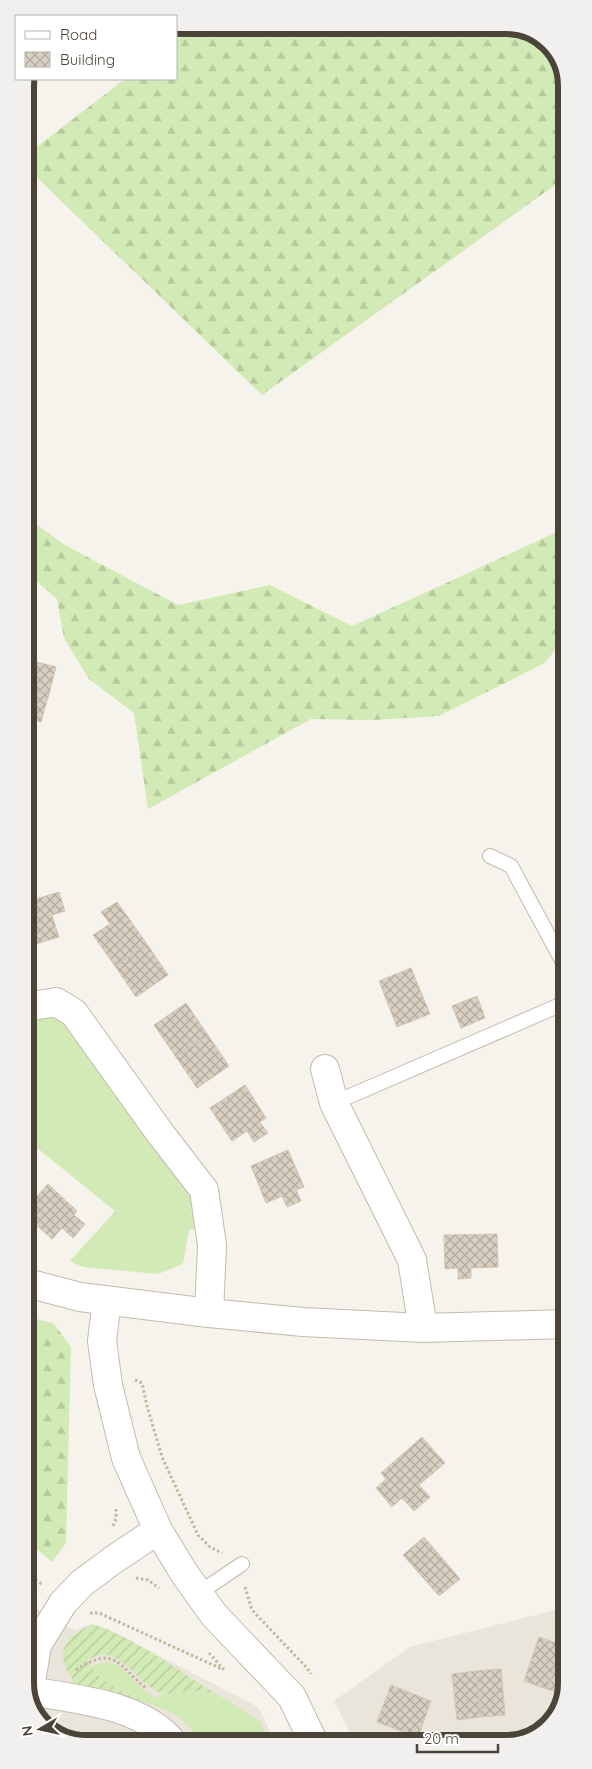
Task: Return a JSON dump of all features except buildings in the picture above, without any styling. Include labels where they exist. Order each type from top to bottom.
[{"type":"street","points":[[34,1006],[56,1002],[74,1013],[160,1133],[204,1190],[212,1245],[209,1313]]},
{"type":"street","points":[[325,1069],[334,1103],[412,1260],[422,1328]]},
{"type":"street","points":[[34,1284],[80,1297],[107,1301],[303,1322],[422,1328],[558,1324]]},
{"type":"street","points":[[107,1301],[102,1341],[108,1385],[126,1458],[158,1530],[184,1573],[214,1615],[292,1697],[310,1735]]},
{"type":"street","points":[[34,1664],[37,1645],[63,1603],[82,1583],[158,1530]]},
{"type":"street","points":[[36,1697],[107,1705],[134,1715],[154,1726],[164,1735]]},
{"type":"lane","points":[[490,856],[511,866],[558,953]]},
{"type":"lane","points":[[334,1103],[558,1006]]},
{"type":"lane","points":[[199,1593],[242,1564]]},
{"type":"path","points":[[105,1367],[142,1383],[162,1457],[198,1535],[210,1548],[242,1564],[247,1597],[252,1610],[307,1668],[311,1675]]},
{"type":"path","points":[[111,1529],[116,1519],[116,1504]]},
{"type":"path","points":[[34,1579],[76,1614],[98,1613],[233,1675]]},
{"type":"path","points":[[130,1579],[148,1580],[158,1586],[163,1593]]},
{"type":"path","points":[[206,1650],[225,1671]]},
{"type":"shaded area","points":[[34,1607],[75,1630],[92,1624],[108,1629],[258,1707],[272,1735],[83,1735],[65,1730],[65,1704],[38,1704],[34,1690]]},
{"type":"shaded area","points":[[558,1609],[558,1683],[553,1706],[543,1720],[535,1726],[513,1735],[351,1735],[334,1701],[410,1647]]},
{"type":"green space","points":[[184,34],[509,34],[526,38],[538,45],[549,57],[558,79],[558,183],[262,395],[34,175],[34,149],[124,80],[178,80],[178,38]]},
{"type":"green space","points":[[34,523],[65,545],[178,605],[270,585],[352,626],[558,532],[558,646],[545,663],[439,716],[373,720],[311,719],[148,809],[134,713],[89,679],[64,638],[57,599],[34,579]]},
{"type":"green space","points":[[53,1011],[66,1021],[96,1069],[135,1122],[169,1157],[182,1178],[190,1196],[195,1229],[189,1230],[183,1264],[158,1274],[83,1267],[70,1261],[115,1211],[34,1145],[34,1015]]},
{"type":"green space","points":[[34,1318],[54,1324],[71,1347],[66,1543],[52,1562],[34,1547]]},
{"type":"green space","points":[[92,1624],[124,1637],[140,1646],[218,1695],[201,1691],[161,1693],[142,1681],[118,1659],[109,1656],[99,1656],[87,1660],[106,1682],[149,1703],[74,1686],[67,1671],[63,1652],[68,1641],[73,1636]]},
{"type":"green space","points":[[108,1662],[118,1665],[145,1691],[158,1698],[163,1694],[196,1691],[218,1695],[260,1721],[266,1735],[195,1735],[188,1725],[176,1715],[109,1685],[90,1666]]}]
